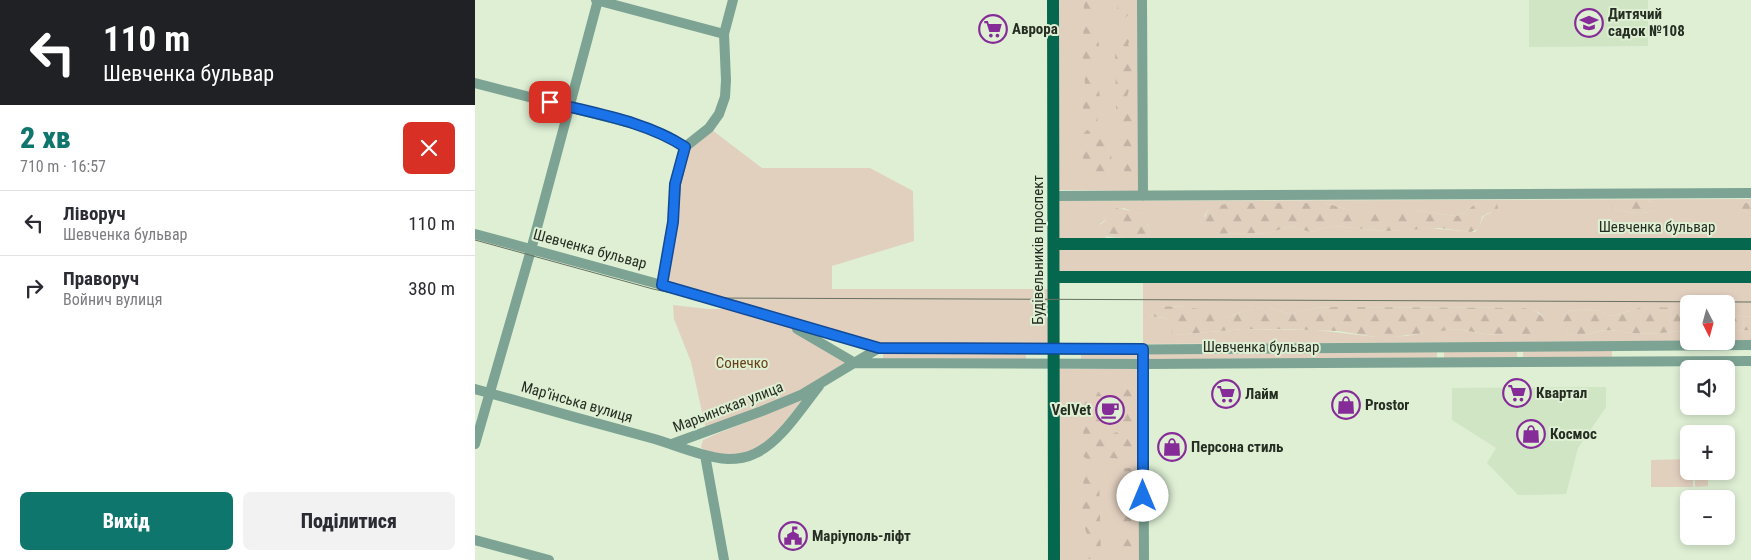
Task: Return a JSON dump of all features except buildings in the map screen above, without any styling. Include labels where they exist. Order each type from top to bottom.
[{"type":"main road","name":"Будівельників проспект","points":[[1053,0],[1055,560]]},
{"type":"main road","name":"Шевченка бульвар","points":[[1054,244],[1751,244]]},
{"type":"main road","points":[[1054,277],[1751,277]]},
{"type":"street","points":[[475,444],[531,250],[597,0],[724,34]]},
{"type":"street","points":[[662,285],[673,222],[675,184],[685,147],[709,128],[719,114],[725,97],[724,34],[733,0]]},
{"type":"street","points":[[1142,0],[1143,196]]},
{"type":"street","points":[[475,83],[649,128],[668,136],[685,147]]},
{"type":"street","points":[[1054,196],[1751,193]]},
{"type":"street","name":"Шевченка бульвар","points":[[475,234],[662,285],[879,348],[1054,350],[1751,345]]},
{"type":"street","name":"Шевченка бульвар","points":[[783,320],[855,363],[1143,364],[1751,360]]},
{"type":"street","points":[[1615,346],[1616,361]]},
{"type":"street","name":"Марьинская улица","points":[[672,444],[801,395],[819,386],[879,348]]},
{"type":"street","points":[[1143,349],[1144,560]]},
{"type":"street","name":"Марьинская улица","points":[[672,444],[705,455],[728,459],[743,458],[755,454],[777,437],[819,386]]},
{"type":"street","name":"Мар'їнська вулиця","points":[[475,389],[672,444]]},
{"type":"street","points":[[705,455],[724,560]]},
{"type":"street","points":[[475,540],[549,560]]},
{"type":"shaded area","name":"Дитячий садок №108","points":[[1529,0],[1648,0],[1648,46],[1529,47]]},
{"type":"shaded area","name":"Космос","points":[[1606,387],[1606,407],[1578,448],[1566,494],[1518,495],[1487,463],[1496,448],[1452,420],[1452,388]]},
{"type":"green space","points":[[1058,0],[1138,0],[1139,191],[1059,190]]},
{"type":"green space","points":[[1084,0],[1099,0],[1093,18],[1099,45],[1095,63],[1100,98],[1097,124],[1093,124],[1084,115],[1083,107],[1085,84],[1083,56]]},
{"type":"green space","points":[[1117,0],[1136,0],[1128,15],[1119,20],[1117,13]]},
{"type":"green space","points":[[1131,26],[1133,33],[1128,44],[1136,70],[1127,96],[1133,124],[1129,139],[1135,155],[1135,170],[1131,175],[1127,175],[1124,171],[1123,144],[1118,132],[1115,51],[1117,34]]},
{"type":"green space","points":[[712,130],[762,168],[870,168],[913,191],[914,241],[832,266],[832,289],[1048,289],[1048,345],[881,343],[666,282],[679,185],[687,148]]},
{"type":"green space","points":[[1087,130],[1096,135],[1109,151],[1111,163],[1109,169],[1103,175],[1090,176],[1084,171],[1084,133]]},
{"type":"green space","points":[[1751,199],[1751,203],[1745,202],[1727,212],[1751,210],[1751,239],[1059,239],[1059,201]],"holes":[[[1481,201],[1494,201],[1491,213],[1483,218],[1475,232],[1427,228],[1387,231],[1333,226],[1310,232],[1290,226],[1266,234],[1214,234],[1204,216],[1208,210],[1223,204],[1308,203],[1325,203],[1349,210],[1415,210],[1455,216],[1463,214]],[[1622,201],[1650,201],[1657,205],[1657,209],[1642,213],[1613,209]],[[1124,208],[1146,214],[1146,222],[1150,230],[1148,236],[1106,238],[1100,224],[1109,217],[1111,211]]]},
{"type":"green space","points":[[1481,201],[1494,201],[1497,203],[1498,209],[1484,215],[1481,218],[1478,229],[1471,232],[1440,228],[1387,231],[1333,226],[1310,232],[1290,226],[1266,234],[1214,234],[1209,233],[1204,228],[1203,221],[1208,210],[1216,205],[1236,203],[1325,203],[1349,210],[1415,210],[1455,216],[1463,214]]},
{"type":"green space","points":[[1650,201],[1657,205],[1657,209],[1642,213],[1613,209],[1611,203]]},
{"type":"green space","points":[[1733,201],[1751,203],[1751,210],[1729,213],[1723,210],[1725,203]]},
{"type":"green space","points":[[1117,208],[1146,214],[1146,222],[1150,230],[1148,236],[1113,237],[1095,234],[1095,229],[1105,221],[1111,211]]},
{"type":"green space","points":[[1059,248],[1751,248],[1751,272],[1059,273]]},
{"type":"green space","points":[[1751,281],[1751,317],[1735,315],[1735,295],[1680,295],[1680,309],[1628,311],[1613,316],[1601,311],[1584,309],[1570,311],[1563,315],[1564,329],[1575,336],[1605,330],[1631,333],[1680,331],[1680,341],[1143,344],[1143,282]],"holes":[[[1156,306],[1187,307],[1221,318],[1261,307],[1269,307],[1289,314],[1315,308],[1337,307],[1524,308],[1538,312],[1543,316],[1504,335],[1484,334],[1458,329],[1406,336],[1376,337],[1316,330],[1244,329],[1174,335],[1169,320],[1149,316]]]},
{"type":"green space","name":"Сонечко","points":[[673,305],[708,309],[734,309],[782,323],[849,364],[817,384],[706,430],[691,362],[674,319]]},
{"type":"green space","points":[[1150,307],[1199,309],[1221,318],[1261,307],[1269,307],[1289,314],[1315,308],[1337,307],[1524,308],[1532,310],[1543,317],[1546,326],[1538,334],[1530,336],[1484,334],[1458,329],[1392,337],[1376,337],[1338,331],[1285,329],[1244,329],[1174,335],[1169,320],[1149,316],[1148,310]]},
{"type":"green space","points":[[1639,308],[1680,308],[1680,331],[1631,333],[1604,330],[1578,336],[1568,333],[1562,324],[1563,315],[1570,311],[1584,309],[1601,311],[1613,316]]},
{"type":"green space","points":[[1735,315],[1751,317],[1751,330],[1735,331]]},
{"type":"green space","points":[[1751,330],[1751,341],[1735,341],[1735,331]]},
{"type":"green space","points":[[1612,349],[1612,358],[1523,358],[1523,350]]},
{"type":"green space","points":[[1517,350],[1517,358],[1444,359],[1444,351]]},
{"type":"green space","points":[[1437,351],[1437,359],[1146,361],[1146,352]]},
{"type":"green space","points":[[883,352],[1026,353],[1026,361],[883,360]]},
{"type":"green space","points":[[1140,352],[1140,361],[1081,361],[1081,353]]},
{"type":"green space","points":[[1059,369],[1139,369],[1140,560],[1059,560]]},
{"type":"green space","points":[[1097,389],[1102,397],[1100,431],[1103,434],[1110,435],[1117,432],[1119,428],[1119,393],[1126,389],[1136,393],[1137,427],[1134,458],[1089,460],[1083,456],[1084,396],[1086,391]]},
{"type":"green space","points":[[803,399],[767,441],[749,452],[735,455],[704,450],[701,447],[703,440]]},
{"type":"green space","points":[[1680,459],[1680,480],[1693,480],[1693,487],[1651,487],[1651,460]]},
{"type":"green space","points":[[1124,468],[1136,471],[1138,498],[1136,560],[1118,560],[1118,520]]},
{"type":"green space","points":[[1093,469],[1099,475],[1101,560],[1087,560],[1092,554],[1092,548],[1083,523],[1084,474],[1086,470]]},
{"type":"green space","points":[[1695,480],[1708,480],[1708,486],[1695,487]]},
{"type":"tram line","points":[[475,240],[653,289],[681,295],[710,298],[1751,302]]},
{"type":"place","name":"Дитячий садок №108","points":[[1589,23]]},
{"type":"place","name":"Аврора","points":[[993,29]]},
{"type":"place","name":"Квартал","points":[[1517,393]]},
{"type":"place","name":"Лайм","points":[[1226,394]]},
{"type":"place","name":"Prostor","points":[[1346,405]]},
{"type":"place","name":"VelVet","points":[[1110,410]]},
{"type":"place","name":"Космос","points":[[1531,434]]},
{"type":"place","name":"Персона стиль","points":[[1172,447]]},
{"type":"place","name":"Маріуполь-ліфт","points":[[793,536]]},
{"type":"route","points":[[550,102],[649,128],[668,136],[685,147],[675,184],[673,222],[662,285],[879,348],[1143,349],[1143,496]]}]
